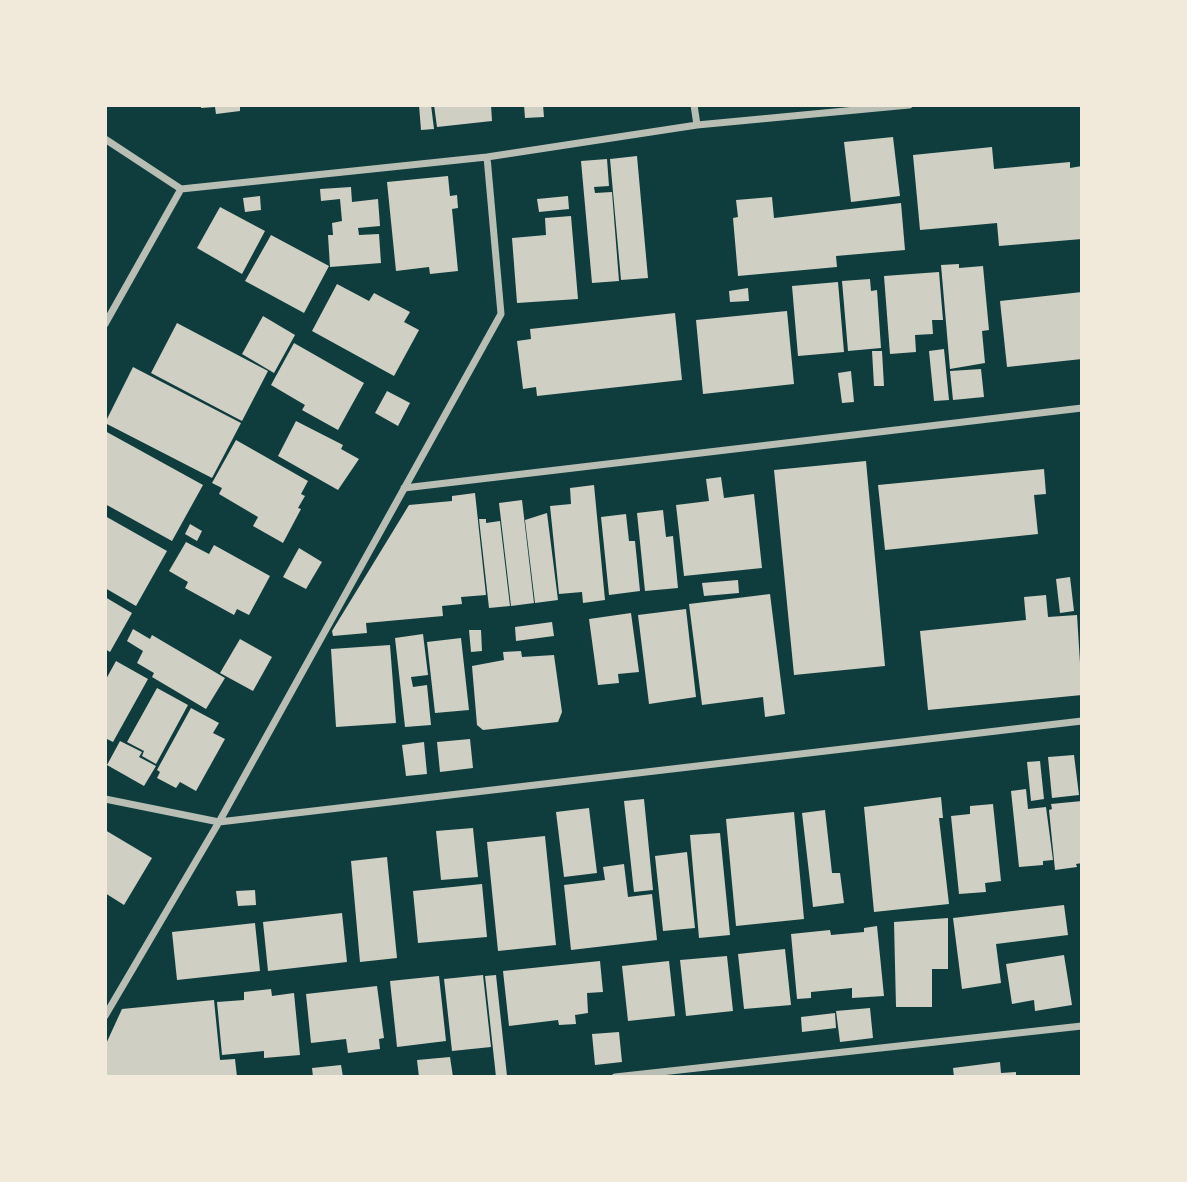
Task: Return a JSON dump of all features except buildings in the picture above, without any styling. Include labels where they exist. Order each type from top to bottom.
[{"type":"street","points":[[694,105],[697,125]]},
{"type":"street","points":[[105,139],[181,189],[487,157],[697,125],[909,105]]},
{"type":"street","points":[[105,1017],[219,822],[501,314],[487,157]]},
{"type":"street","points":[[105,324],[181,189]]},
{"type":"street","points":[[404,488],[1082,408]]},
{"type":"street","points":[[105,799],[219,822],[1082,721]]},
{"type":"street","points":[[615,1077],[1082,1026]]}]
